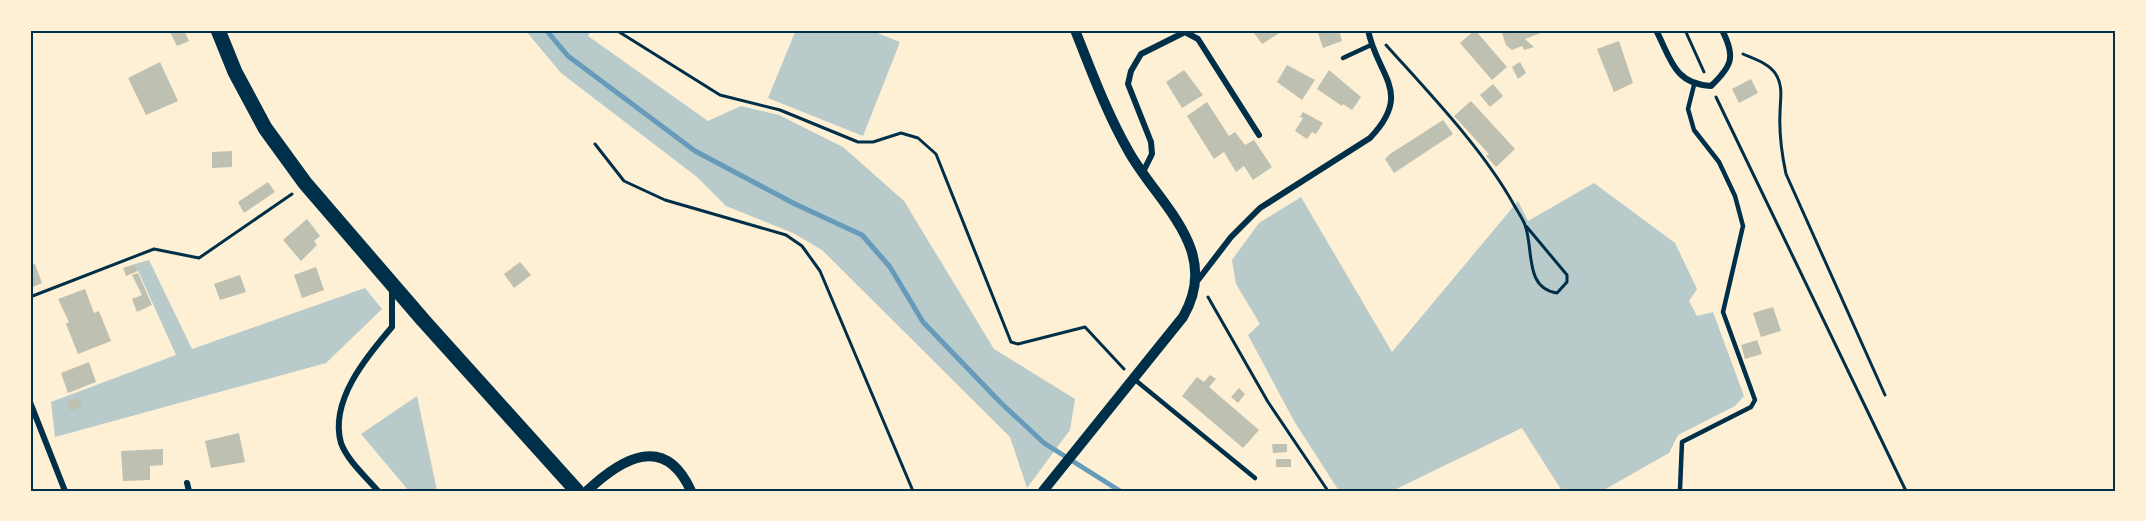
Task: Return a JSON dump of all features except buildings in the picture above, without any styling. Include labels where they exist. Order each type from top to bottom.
[{"type":"main road","points":[[218,30],[235,72],[265,128],[305,183],[577,491]]},
{"type":"street","points":[[1043,491],[1184,317],[1194,299],[1198,280],[1195,257],[1176,219],[1129,152],[1075,30]]},
{"type":"street","points":[[1656,30],[1680,78],[1694,85],[1710,86],[1727,71],[1732,56],[1722,30]]},
{"type":"street","points":[[1143,172],[1152,154],[1151,142],[1128,84],[1131,70],[1141,54],[1185,31],[1198,39],[1259,135]]},
{"type":"street","points":[[1198,280],[1231,237],[1260,208],[1370,138],[1384,124],[1390,106],[1389,79],[1371,45],[1369,33]]},
{"type":"street","points":[[378,491],[342,444],[339,426],[345,398],[368,354],[392,327],[394,305],[391,282]]},
{"type":"street","points":[[30,402],[33,420],[65,491]]},
{"type":"street","points":[[587,491],[613,467],[632,458],[653,455],[682,471],[690,491]]},
{"type":"street","points":[[187,483],[189,491]]},
{"type":"lane","points":[[1343,58],[1371,45]]},
{"type":"lane","points":[[1680,489],[1682,442],[1751,407],[1755,400],[1723,312],[1743,226],[1735,196],[1719,162],[1694,130],[1688,109],[1694,85]]},
{"type":"lane","points":[[1134,379],[1255,478]]},
{"type":"path","points":[[616,30],[720,95],[780,110],[858,142],[873,142],[901,133],[918,138],[936,154],[1011,342],[1018,344],[1085,327],[1134,379]]},
{"type":"path","points":[[1684,30],[1906,491]]},
{"type":"path","points":[[1369,33],[1382,40],[1501,181],[1526,226],[1567,275],[1567,282],[1557,293],[1547,291],[1539,284],[1532,269],[1526,226]]},
{"type":"path","points":[[1730,50],[1761,61],[1774,71],[1779,82],[1782,96],[1780,113],[1782,153],[1786,174],[1885,395]]},
{"type":"path","points":[[595,144],[624,181],[665,200],[786,235],[802,246],[820,272],[913,491]]},
{"type":"path","points":[[30,297],[154,249],[199,258],[305,183]]},
{"type":"path","points":[[1198,280],[1268,402],[1328,491]]},
{"type":"shaded area","points":[[525,30],[591,30],[588,36],[708,121],[741,106],[779,115],[843,147],[904,201],[994,349],[1075,399],[1070,430],[1027,488],[1010,437],[822,250],[793,233],[726,206],[697,177],[561,73]]},
{"type":"shaded area","points":[[796,30],[870,30],[900,42],[863,136],[768,98]]},
{"type":"shaded area","points":[[1594,183],[1675,243],[1697,289],[1689,301],[1697,316],[1713,312],[1744,396],[1735,406],[1678,435],[1669,453],[1602,491],[1562,491],[1522,428],[1392,491],[1339,491],[1294,421],[1248,335],[1260,324],[1236,284],[1232,260],[1259,223],[1301,197],[1392,352],[1518,201],[1528,221]]},
{"type":"shaded area","points":[[149,260],[192,349],[365,288],[382,309],[326,363],[55,437],[51,402],[176,355],[135,264]]},
{"type":"shaded area","points":[[417,396],[437,491],[409,491],[361,434]]},
{"type":"waterway","points":[[546,30],[568,56],[695,151],[795,204],[862,235],[890,267],[923,322],[1001,403],[1044,443],[1120,491]]}]
